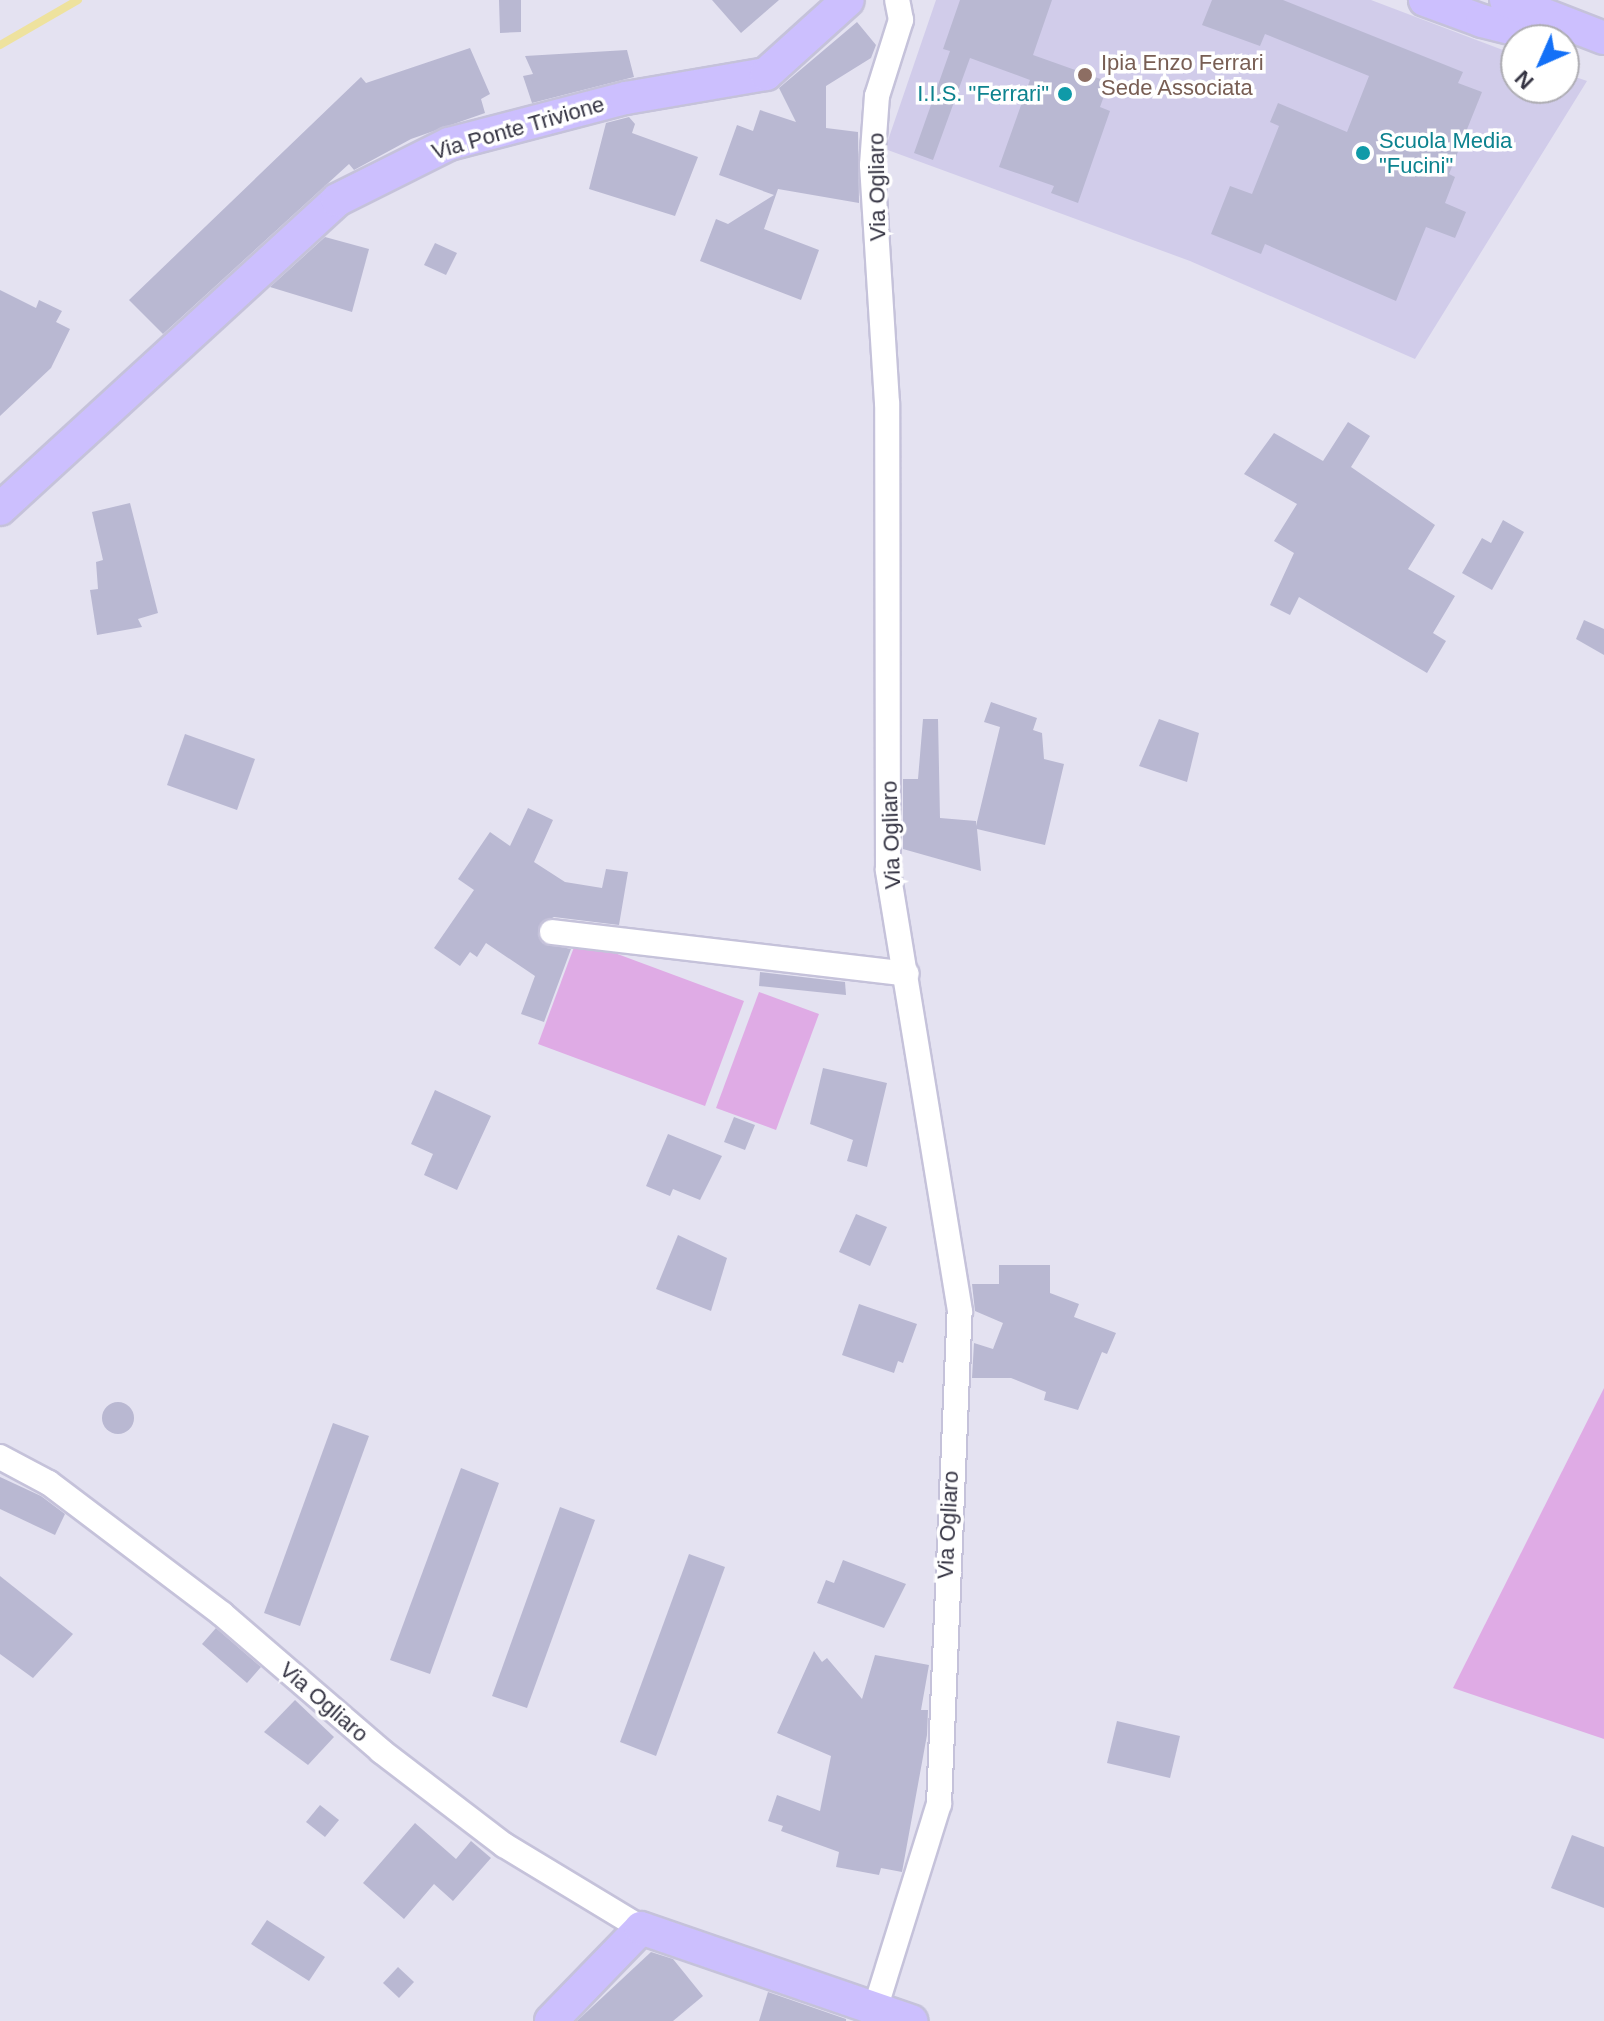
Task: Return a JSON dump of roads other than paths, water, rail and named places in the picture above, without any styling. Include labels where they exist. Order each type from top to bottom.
[{"type":"street","name":"Via Ponte Trivione","points":[[0,509],[337,200],[449,144],[626,98],[766,74],[848,0]]},
{"type":"street","name":"Via Ogliaro","points":[[0,1457],[49,1483],[210,1604],[381,1751],[504,1845],[641,1928],[876,2006],[939,1804],[960,1311],[888,870],[887,403],[872,165],[877,96],[901,20],[897,0]]},
{"type":"street","points":[[1425,0],[1457,6],[1510,24]]},
{"type":"street","points":[[1506,0],[1604,39]]},
{"type":"street","points":[[1580,40],[1604,39]]},
{"type":"street","points":[[552,932],[907,974]]},
{"type":"street","points":[[551,2021],[615,1950],[641,1928]]},
{"type":"street","points":[[876,2006],[911,2021]]},
{"type":"waterway","points":[[0,45],[78,0]]},
{"type":"place","name":"Ipia Enzo Ferrari Sede Associata","points":[[1085,75]]},
{"type":"place","name":"I.I.S. \"Ferrari\"","points":[[1065,94]]},
{"type":"place","name":"Scuola Media \"Fucini\"","points":[[1363,153]]}]
